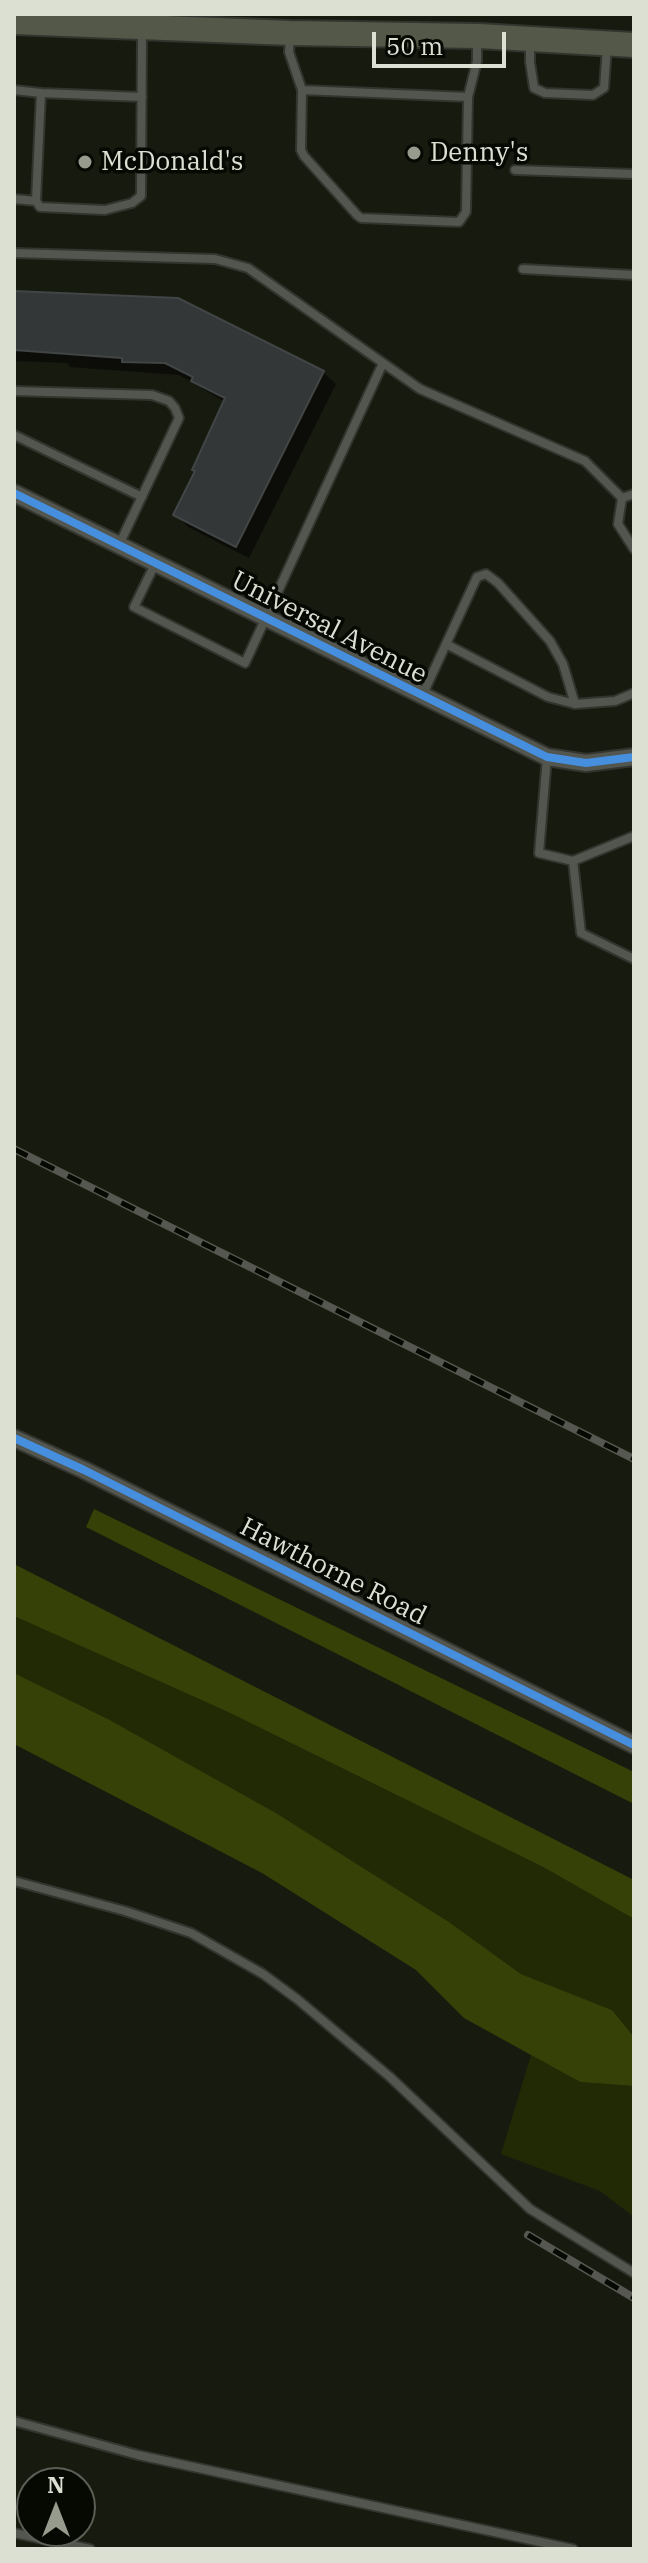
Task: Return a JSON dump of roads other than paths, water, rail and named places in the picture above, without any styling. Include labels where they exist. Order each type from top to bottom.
[{"type":"main road","points":[[14,22],[142,27],[292,24],[634,45]]},
{"type":"street","name":"Universal Avenue","points":[[14,493],[547,757],[586,763],[634,757]]},
{"type":"street","name":"Hawthorne Road","points":[[14,1438],[634,1745]]},
{"type":"lane","points":[[292,24],[289,52],[302,90],[301,150],[361,218],[459,222],[466,212],[468,97],[477,61],[477,36]]},
{"type":"lane","points":[[41,93],[36,201],[40,207],[105,210],[132,203],[141,196],[142,27]]},
{"type":"lane","points":[[530,39],[534,88],[545,93],[593,95],[604,88],[607,43]]},
{"type":"lane","points":[[14,90],[142,97]]},
{"type":"lane","points":[[302,90],[468,97]]},
{"type":"lane","points":[[515,170],[634,174]]},
{"type":"lane","points":[[14,199],[36,201]]},
{"type":"lane","points":[[14,253],[215,259],[248,268],[420,389],[585,461],[622,498]]},
{"type":"lane","points":[[523,269],[634,275]]},
{"type":"lane","points":[[155,564],[134,607],[245,663],[383,363]]},
{"type":"lane","points":[[14,391],[152,395],[169,401],[175,408],[179,418],[119,546]]},
{"type":"lane","points":[[14,435],[142,497]]},
{"type":"lane","points":[[622,498],[634,494]]},
{"type":"lane","points":[[622,498],[618,524],[634,549]]},
{"type":"lane","points":[[422,697],[477,577],[486,574],[498,583],[550,641],[563,664],[575,704]]},
{"type":"lane","points":[[446,644],[548,697],[575,704],[615,701],[634,693]]},
{"type":"lane","points":[[547,757],[539,853],[573,861],[634,836]]},
{"type":"lane","points":[[573,861],[581,933],[634,959]]},
{"type":"lane","points":[[14,1881],[159,1921],[191,1933],[238,1958],[297,1999],[390,2077],[530,2209],[634,2273]]},
{"type":"lane","points":[[14,2421],[138,2455],[573,2549]]},
{"type":"lane","points":[[14,2533],[90,2549]]},
{"type":"railway","points":[[14,1149],[634,1459]]},
{"type":"railway","points":[[528,2235],[634,2298]]},
{"type":"place","name":"Denny's","points":[[414,153]]},
{"type":"place","name":"McDonald's","points":[[85,162]]}]
